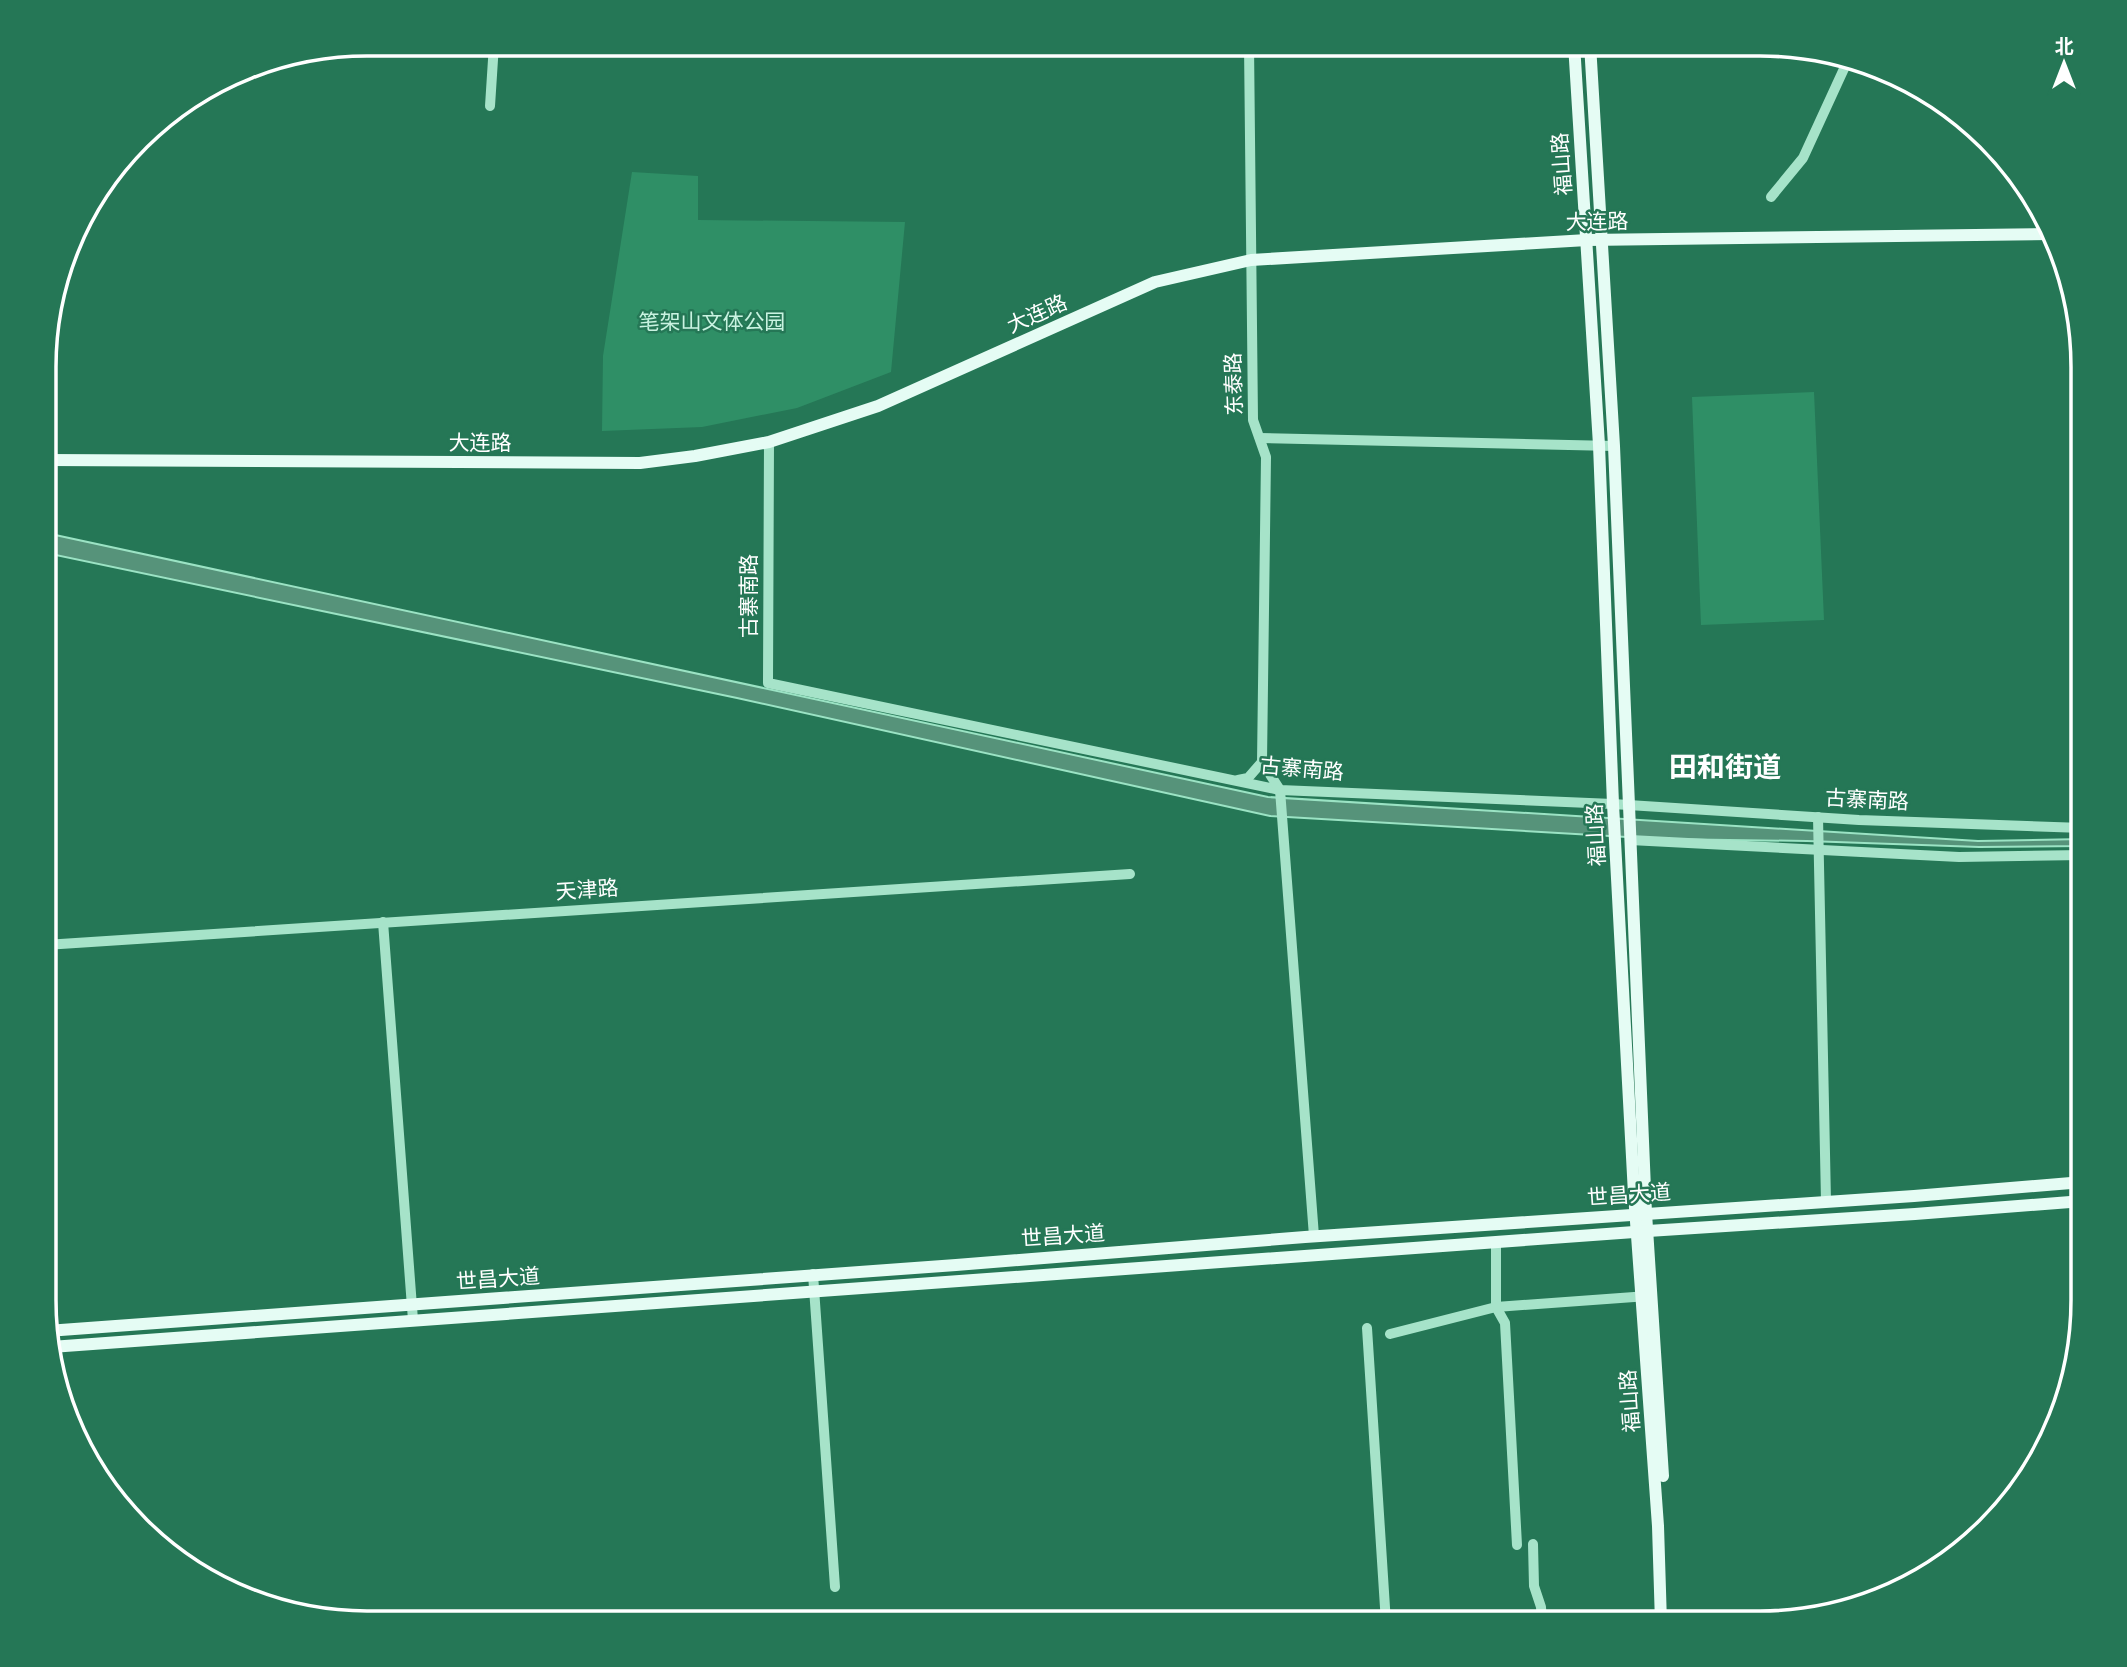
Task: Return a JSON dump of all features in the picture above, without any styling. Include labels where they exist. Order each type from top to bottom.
[{"type":"main road","name":"福山路","points":[[1575,56],[1599,445],[1613,808],[1641,1213]]},
{"type":"main road","name":"福山路","points":[[1591,56],[1615,446],[1630,809],[1641,1213]]},
{"type":"main road","name":"大连路","points":[[56,460],[640,463],[769,442],[878,406],[1155,282],[1251,260],[1587,240],[2041,234]]},
{"type":"main road","name":"世昌大道","points":[[58,1330],[1314,1236],[2071,1183]]},
{"type":"main road","name":"世昌大道","points":[[60,1345],[2071,1201]]},
{"type":"main road","points":[[1641,1213],[1666,1523],[1669,1611]]},
{"type":"main road","name":"福山路","points":[[1646,1296],[1661,1611]]},
{"type":"street","points":[[490,106],[493,56]]},
{"type":"street","name":"东泰路","points":[[1249,56],[1253,420],[1266,457],[1262,762]]},
{"type":"street","points":[[1771,197],[1803,158],[1844,68]]},
{"type":"street","points":[[1260,438],[1615,446]]},
{"type":"street","name":"古寨南路","points":[[769,442],[768,683],[1235,781],[1280,793],[1613,808],[1818,821],[2071,828]]},
{"type":"street","points":[[1235,781],[1248,778],[1262,762],[1280,793],[1314,1236]]},
{"type":"street","points":[[1818,821],[1826,1201]]},
{"type":"street","points":[[1630,841],[1818,846],[1959,857],[2071,855]]},
{"type":"street","name":"天津路","points":[[56,944],[1130,874]]},
{"type":"street","points":[[383,922],[413,1320]]},
{"type":"street","points":[[1496,1243],[1496,1307],[1505,1323],[1517,1545]]},
{"type":"street","points":[[813,1274],[835,1587]]},
{"type":"street","points":[[1390,1334],[1496,1307],[1646,1296]]},
{"type":"street","points":[[1367,1328],[1385,1611]]},
{"type":"street","points":[[1533,1544],[1534,1586],[1541,1611]]},
{"type":"green space","name":"笔架山文体公园","points":[[632,172],[698,176],[698,220],[905,222],[891,372],[797,408],[702,427],[602,431],[603,356]]},
{"type":"green space","points":[[1814,392],[1824,620],[1701,625],[1692,397]]},
{"type":"shaded area","points":[[56,535],[1268,797],[1978,841],[2071,839],[2071,846],[1979,847],[1661,839],[1270,816],[737,698],[56,555]]},
{"type":"district","name":"田和街道","points":[[1725,767]]}]
